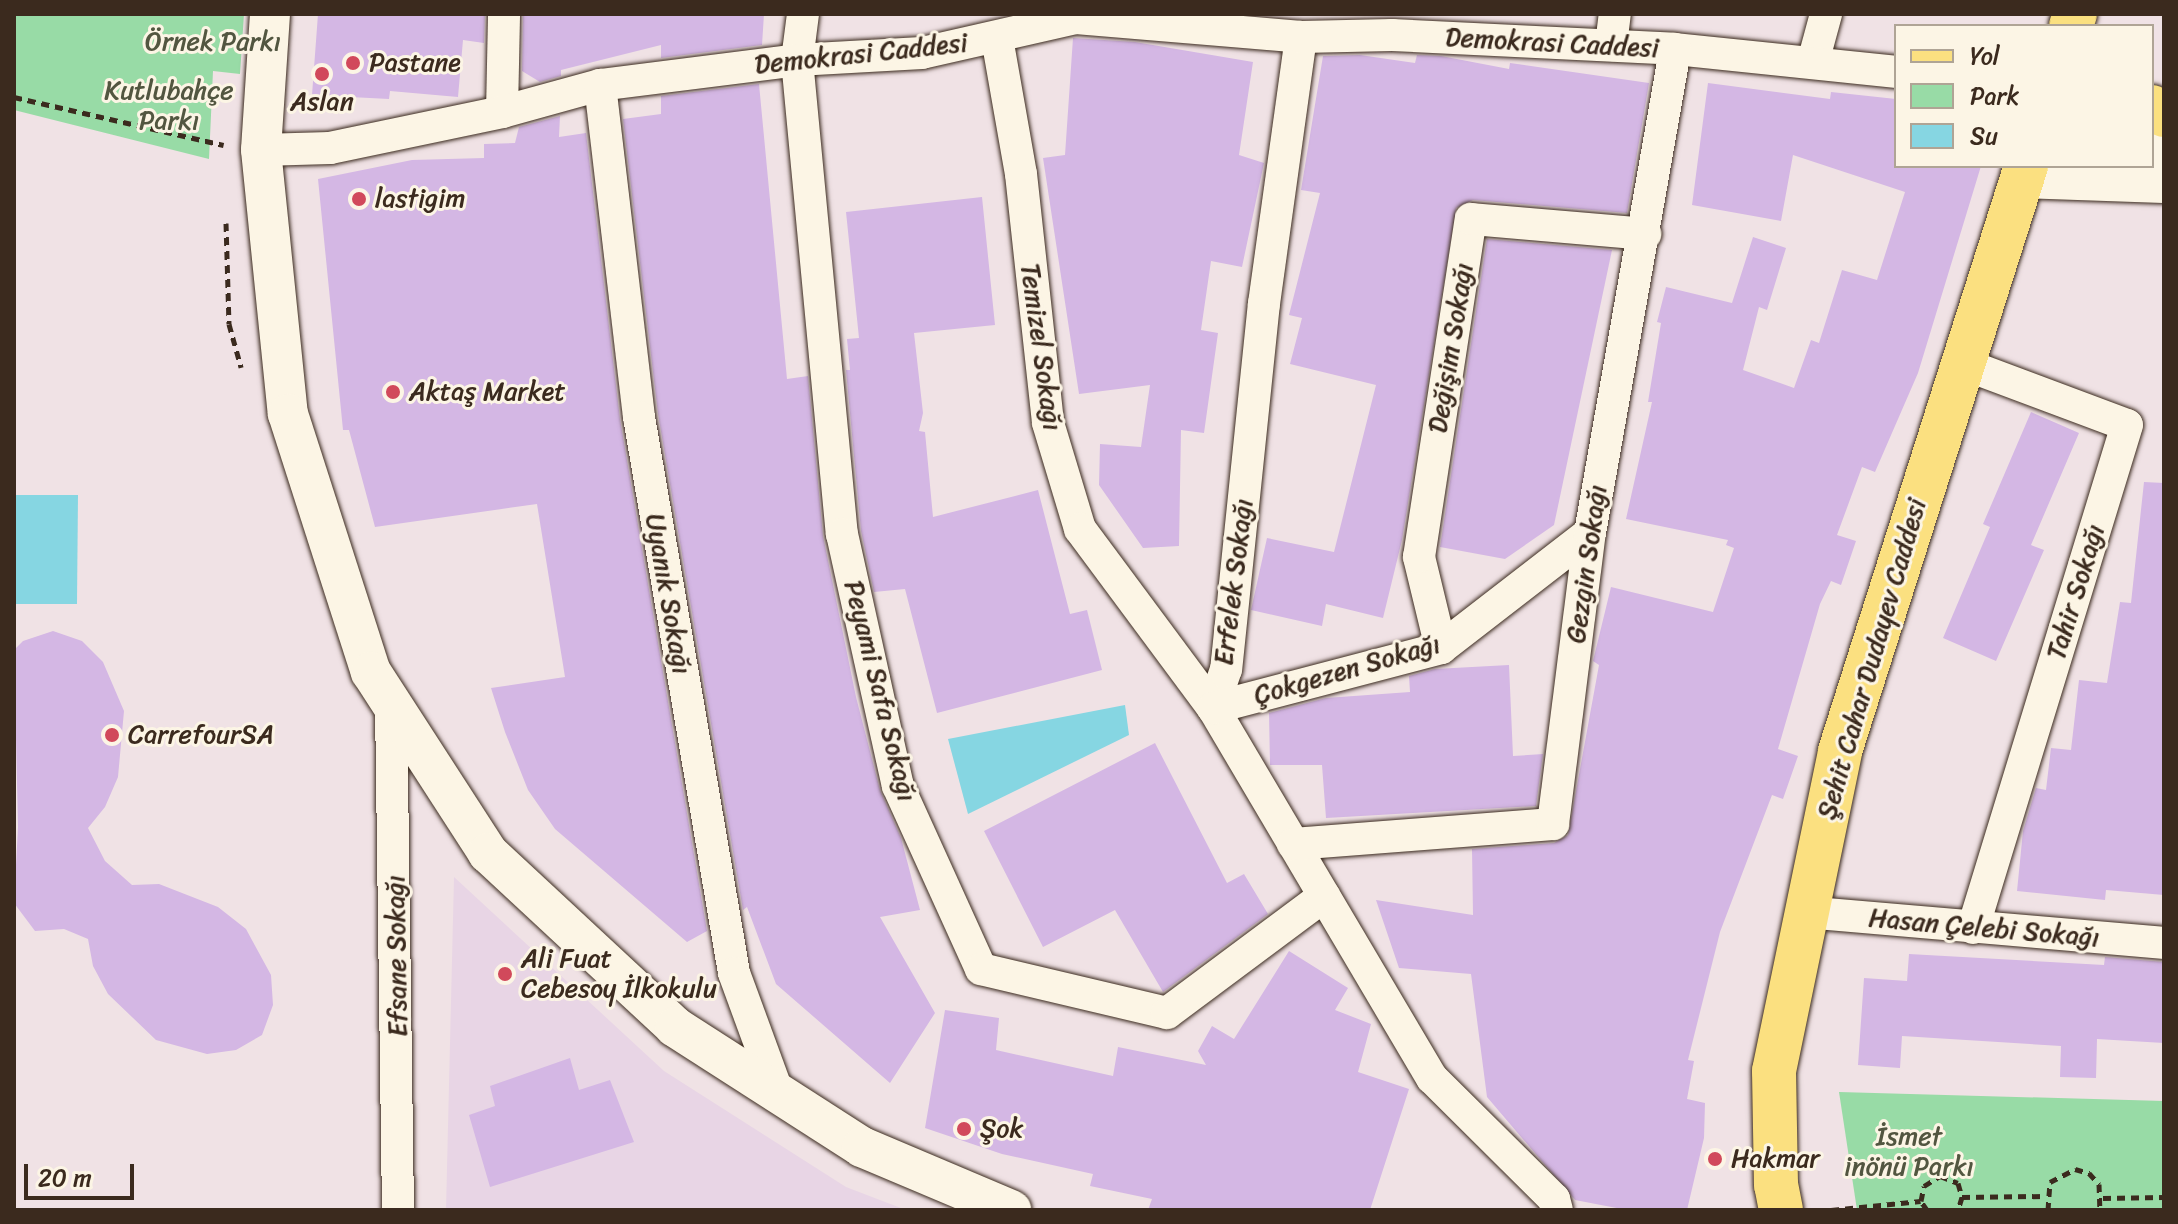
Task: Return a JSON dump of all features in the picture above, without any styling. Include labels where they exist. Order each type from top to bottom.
[{"type":"main road","name":"Şehit Cahar Dudayev Caddesi","points":[[1781,1210],[1776,1185],[1774,1071],[1804,912],[1840,751],[2024,172]]},
{"type":"street","points":[[270,14],[243,148],[288,414],[371,672],[488,853],[675,1027],[862,1147],[1011,1210]]},
{"type":"street","points":[[502,112],[504,14]]},
{"type":"street","name":"Peyami Safa Sokağı","points":[[803,14],[797,60],[842,534],[898,786],[981,969],[1167,1013],[1324,896]]},
{"type":"street","points":[[1813,62],[1826,14]]},
{"type":"street","name":"Demokrasi Caddesi","points":[[243,148],[330,148],[502,112],[600,85],[797,60],[922,53],[997,38],[1076,16],[1301,37],[1393,24],[1613,30],[1675,49],[1894,72]]},
{"type":"street","name":"Erfelek Sokağı","points":[[1213,708],[1226,669],[1264,303],[1301,37]]},
{"type":"street","name":"Temizel Sokağı","points":[[997,38],[1021,174],[1048,423],[1080,529],[1213,708]]},
{"type":"street","name":"Gezgin Sokağı","points":[[1293,844],[1553,824],[1590,533],[1645,234],[1675,49]]},
{"type":"street","name":"Uyanık Sokağı","points":[[600,85],[639,417],[734,973],[778,1093]]},
{"type":"street","points":[[2024,172],[2164,183]]},
{"type":"street","name":"Değişim Sokağı","points":[[1441,648],[1419,557],[1471,219],[1645,234]]},
{"type":"street","name":"Tahir Sokağı","points":[[1961,363],[2127,425],[1973,928]]},
{"type":"street","name":"Çokgezen Sokağı","points":[[1213,708],[1441,648],[1590,533]]},
{"type":"street","name":"Efsane Sokağı","points":[[391,703],[398,1210]]},
{"type":"street","points":[[1213,708],[1432,1078],[1554,1199],[1557,1210]]},
{"type":"street","name":"Hasan Çelebi Sokağı","points":[[1804,912],[2164,943]]},
{"type":"path","points":[[14,97],[243,148]]},
{"type":"path","points":[[2048,1210],[2045,1196],[2061,1172],[2075,1169],[2089,1173],[2103,1198],[2100,1210]]},
{"type":"path","points":[[1927,1210],[1921,1201],[1924,1186],[1940,1176],[1958,1183],[1962,1197],[1958,1210]]},
{"type":"path","points":[[1962,1197],[2045,1196]]},
{"type":"path","points":[[2103,1198],[2164,1197]]},
{"type":"path","points":[[1831,1210],[1921,1201]]},
{"type":"shaded area","name":"Ali Fuat Cebesoy İlkokulu","points":[[454,877],[664,1071],[846,1187],[906,1210],[446,1210]]},
{"type":"green space","name":"Kutlubahçe Parkı","points":[[14,14],[244,14],[240,74],[213,71],[209,159],[14,110]]},
{"type":"green space","name":"İsmet inönü Parkı","points":[[1839,1092],[2164,1101],[2164,1210],[1857,1210]]},
{"type":"water","points":[[14,495],[78,495],[77,604],[14,604]]},
{"type":"water","points":[[1125,705],[1129,735],[968,814],[948,739]]},
{"type":"building","points":[[318,14],[485,14],[484,43],[463,40],[458,97],[390,91],[389,99],[312,95]]},
{"type":"building","points":[[523,14],[764,14],[762,45],[661,58],[661,45],[561,70],[561,76],[540,82],[522,71]]},
{"type":"building","points":[[1073,38],[1135,42],[1253,62],[1239,155],[1264,163],[1242,267],[1211,261],[1201,330],[1218,333],[1204,433],[1181,430],[1179,546],[1143,548],[1099,485],[1100,444],[1141,447],[1150,385],[1079,394],[1043,158],[1065,155]]},
{"type":"building","points":[[1360,55],[1415,63],[1417,55],[1441,56],[1509,69],[1510,63],[1649,83],[1627,213],[1473,200],[1456,208],[1402,540],[1383,618],[1326,604],[1322,626],[1251,610],[1267,538],[1334,552],[1376,385],[1290,364],[1302,318],[1289,315],[1320,193],[1301,190],[1323,56]]},
{"type":"building","points":[[1708,83],[1830,99],[1831,92],[1894,99],[1894,168],[1980,168],[1918,373],[1875,472],[1862,467],[1837,535],[1856,541],[1841,585],[1831,581],[1820,604],[1778,749],[1798,756],[1783,799],[1772,795],[1720,932],[1688,1060],[1694,1061],[1687,1099],[1705,1103],[1704,1138],[1687,1210],[1627,1210],[1575,1200],[1487,1097],[1471,974],[1399,968],[1376,900],[1473,915],[1472,849],[1554,843],[1568,835],[1599,665],[1593,661],[1611,587],[1713,612],[1734,548],[1726,545],[1728,540],[1626,519],[1652,402],[1648,402],[1661,323],[1657,322],[1666,287],[1732,303],[1753,237],[1786,248],[1767,310],[1759,307],[1743,370],[1794,388],[1811,340],[1819,343],[1842,270],[1877,280],[1905,192],[1793,155],[1781,221],[1692,205]]},
{"type":"building","points":[[759,84],[787,379],[808,376],[823,536],[856,697],[880,790],[901,838],[920,910],[880,917],[935,1013],[890,1083],[776,984],[747,907],[743,910],[658,414],[623,119],[661,114],[661,96]]},
{"type":"building","points":[[560,116],[559,137],[586,133],[620,419],[707,931],[687,942],[555,829],[528,790],[505,732],[491,688],[565,677],[537,504],[375,527],[349,430],[343,430],[318,179],[412,160],[484,158],[484,144],[515,143],[519,127]]},
{"type":"building","points":[[982,197],[995,325],[914,333],[923,413],[919,431],[925,432],[933,517],[1038,490],[1070,614],[1087,610],[1102,670],[937,713],[905,589],[874,592],[861,531],[846,370],[850,370],[847,339],[859,338],[846,212]]},
{"type":"building","points":[[1487,239],[1612,250],[1554,525],[1505,559],[1440,547]]},
{"type":"building","points":[[2031,412],[2079,433],[2031,545],[2044,550],[1996,661],[1943,638],[1990,527],[1983,524]]},
{"type":"building","points":[[2144,482],[2164,483],[2164,895],[2106,890],[2105,900],[2017,891],[2023,831],[2036,788],[2046,790],[2051,748],[2071,750],[2079,680],[2107,683],[2120,602],[2131,603]]},
{"type":"building","points":[[53,631],[82,641],[103,662],[124,711],[118,777],[105,807],[88,828],[105,861],[132,885],[159,884],[218,907],[246,929],[271,975],[273,1005],[262,1035],[236,1050],[207,1054],[156,1040],[108,994],[93,966],[88,939],[64,929],[35,931],[14,903],[18,827],[14,650],[23,641]]},
{"type":"building","points":[[1509,665],[1513,756],[1543,754],[1536,806],[1326,818],[1322,765],[1270,765],[1269,713],[1326,698],[1410,692],[1409,676],[1435,669]]},
{"type":"building","points":[[1155,743],[1227,883],[1244,874],[1268,914],[1163,992],[1115,910],[1043,947],[984,831]]},
{"type":"building","points":[[1289,951],[1348,988],[1335,1010],[1371,1024],[1358,1072],[1409,1089],[1370,1210],[1148,1210],[1152,1199],[1090,1186],[1093,1174],[1002,1154],[925,1128],[945,1010],[999,1018],[996,1050],[1113,1076],[1118,1047],[1206,1065],[1198,1051],[1212,1026],[1234,1039]]},
{"type":"building","points":[[1909,954],[2104,965],[2105,957],[2164,962],[2164,1043],[2097,1039],[2096,1078],[2060,1077],[2061,1046],[1902,1036],[1900,1068],[1858,1065],[1864,978],[1907,981]]},
{"type":"building","points":[[570,1058],[579,1090],[610,1080],[634,1142],[490,1187],[469,1115],[495,1106],[490,1086]]},
{"type":"place","name":"Pastane","points":[[353,63]]},
{"type":"place","name":"Aslan","points":[[322,74]]},
{"type":"place","name":"lastigim","points":[[359,199]]},
{"type":"place","name":"Aktaş Market","points":[[393,392]]},
{"type":"place","name":"CarrefourSA","points":[[112,735]]},
{"type":"place","name":"Ali Fuat Cebesoy İlkokulu","points":[[505,974]]},
{"type":"place","name":"Şok","points":[[964,1129]]},
{"type":"place","name":"Hakmar","points":[[1715,1159]]},
{"type":"park label","name":"Örnek Parkı","points":[[213,42]]}]
